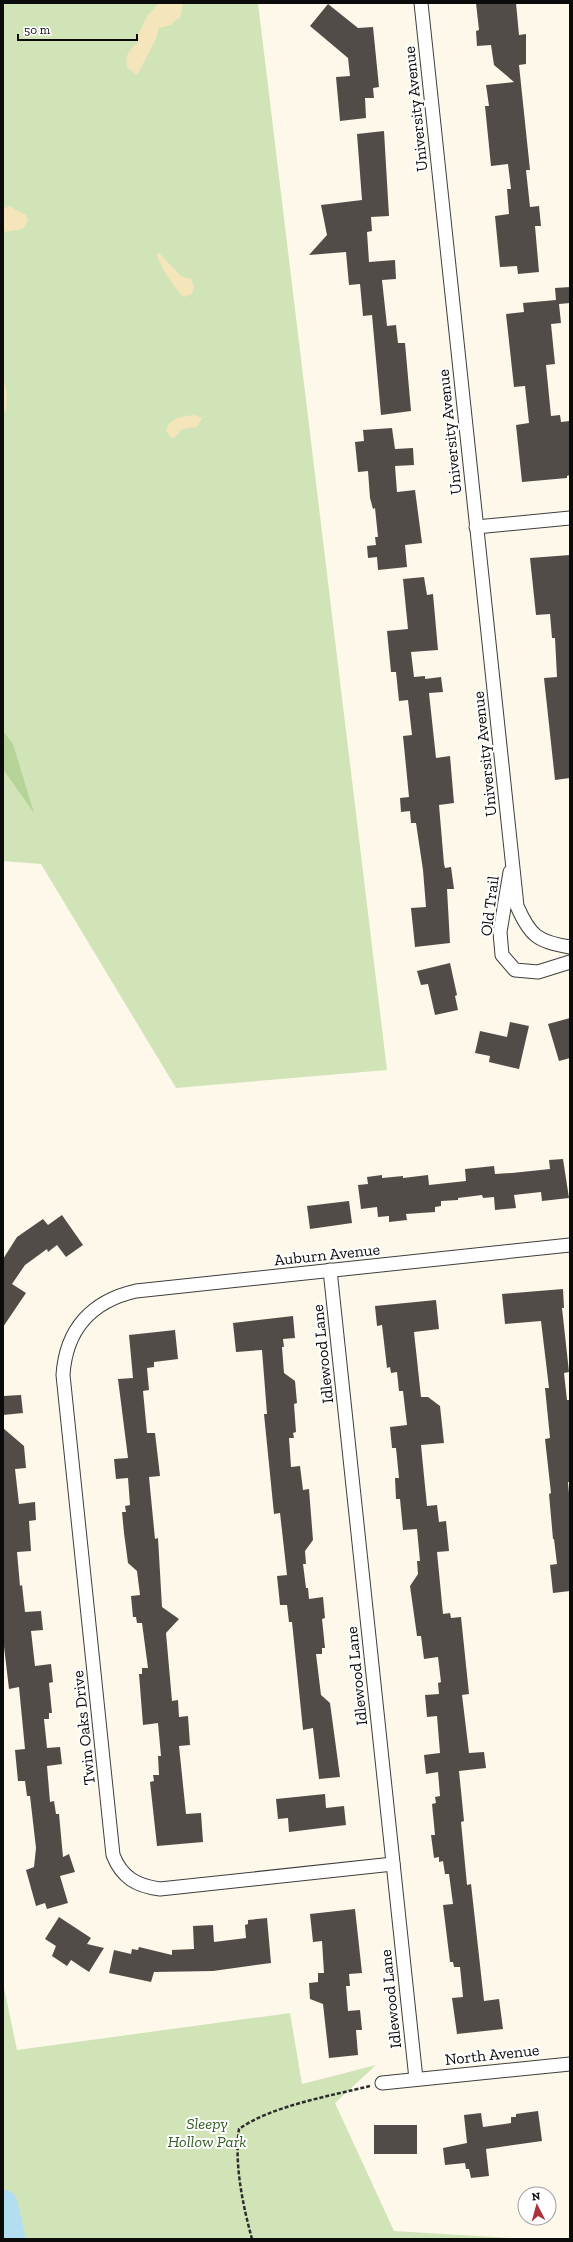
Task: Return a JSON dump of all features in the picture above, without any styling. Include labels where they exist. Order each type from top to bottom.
[{"type":"street","name":"University Avenue","points":[[420,3],[513,856]]},
{"type":"street","points":[[476,527],[570,518]]},
{"type":"street","points":[[513,856],[517,906],[526,927],[547,943],[570,947]]},
{"type":"street","name":"Old Trail","points":[[513,856],[500,932],[502,955],[515,970],[538,972],[570,962]]},
{"type":"street","name":"Auburn Avenue","points":[[93,1311],[106,1301],[136,1291],[570,1245]]},
{"type":"street","name":"Idlewood Lane","points":[[330,1270],[392,1864],[416,2078]]},
{"type":"street","name":"Twin Oaks Drive","points":[[93,1311],[75,1331],[64,1360],[63,1375],[112,1847],[116,1863],[124,1876],[143,1887],[160,1889],[392,1864]]},
{"type":"street","name":"North Avenue","points":[[382,2083],[416,2078],[570,2064]]},
{"type":"path","points":[[252,2239],[241,2176],[237,2142],[239,2129],[252,2120],[304,2103],[382,2083]]},
{"type":"green space","points":[[3,3],[258,3],[387,1070],[176,1088],[41,864],[3,861]]},
{"type":"green space","points":[[3,731],[13,744],[34,813],[3,769]]},
{"type":"green space","name":"Sleepy Hollow Park","points":[[3,1983],[17,2050],[290,2013],[302,2084],[376,2065],[335,2103],[394,2231],[525,2239],[3,2239]]},
{"type":"sand","points":[[159,3],[183,3],[180,18],[174,21],[171,25],[159,28],[156,39],[137,75],[127,67],[126,59],[132,48],[138,43],[138,35],[148,15]]},
{"type":"sand","points":[[9,206],[26,215],[28,220],[23,229],[3,232],[3,207],[6,208]]},
{"type":"sand","points":[[159,253],[181,276],[191,279],[194,287],[192,294],[184,297],[177,289],[161,265],[157,255]]},
{"type":"sand","points":[[3,377],[7,395],[6,411],[3,411]]},
{"type":"sand","points":[[195,415],[202,418],[197,427],[182,429],[175,437],[171,438],[166,431],[167,427],[173,420]]},
{"type":"building","points":[[476,3],[516,3],[519,35],[526,34],[526,64],[519,65],[530,170],[526,170],[530,207],[539,206],[541,226],[535,226],[539,272],[518,274],[517,266],[500,267],[495,216],[509,214],[507,189],[511,189],[508,164],[491,166],[485,106],[489,106],[486,85],[514,82],[494,65],[491,45],[477,46],[476,31],[479,30]]},
{"type":"building","points":[[328,4],[358,28],[373,27],[379,87],[373,88],[374,98],[365,98],[366,118],[340,121],[336,77],[350,76],[348,58],[310,26]]},
{"type":"building","points":[[384,131],[389,216],[371,217],[372,231],[367,232],[369,262],[395,260],[396,279],[382,280],[387,326],[396,325],[398,343],[405,343],[411,411],[381,415],[372,315],[363,316],[360,284],[349,285],[346,252],[309,255],[327,235],[321,205],[362,200],[357,134]]},
{"type":"building","points":[[570,287],[570,303],[559,304],[561,323],[551,324],[555,364],[546,365],[551,416],[560,415],[561,422],[570,421],[570,475],[567,476],[567,478],[522,482],[516,425],[529,423],[525,386],[514,387],[506,314],[524,312],[523,303],[556,300],[555,288]]},
{"type":"building","points":[[392,428],[395,449],[413,448],[414,465],[395,466],[397,492],[415,490],[422,543],[405,545],[407,567],[378,570],[377,557],[368,558],[367,546],[376,545],[375,537],[378,537],[375,508],[373,509],[370,498],[368,471],[358,472],[355,442],[364,441],[363,430]]},
{"type":"building","points":[[570,555],[570,778],[555,780],[544,678],[557,677],[555,638],[552,638],[550,614],[536,615],[530,558]]},
{"type":"building","points":[[424,577],[427,595],[433,594],[438,650],[411,652],[414,677],[425,676],[425,679],[441,677],[443,692],[429,693],[436,758],[450,756],[454,803],[439,805],[444,864],[445,868],[451,867],[454,889],[447,889],[450,943],[415,947],[411,908],[426,907],[423,870],[416,823],[411,823],[410,811],[401,812],[400,798],[409,797],[403,736],[412,735],[408,700],[399,701],[396,672],[391,672],[387,631],[408,629],[403,579]]},
{"type":"building","points":[[450,963],[457,995],[455,996],[458,1010],[435,1015],[428,984],[421,985],[417,971]]},
{"type":"building","points":[[570,1018],[570,1058],[559,1061],[548,1024]]},
{"type":"building","points":[[510,1022],[529,1026],[519,1069],[489,1062],[490,1056],[475,1053],[480,1031],[507,1037]]},
{"type":"building","points":[[563,1159],[569,1198],[542,1201],[541,1192],[514,1195],[516,1208],[495,1210],[494,1197],[483,1198],[482,1195],[458,1198],[458,1200],[441,1201],[441,1206],[435,1207],[435,1212],[406,1214],[407,1220],[389,1222],[389,1216],[378,1217],[377,1207],[361,1209],[358,1185],[368,1184],[367,1177],[382,1175],[382,1178],[403,1176],[403,1178],[428,1175],[429,1185],[466,1181],[465,1169],[494,1166],[495,1174],[512,1173],[550,1169],[549,1160]]},
{"type":"building","points":[[349,1201],[352,1223],[310,1229],[307,1206]]},
{"type":"building","points":[[62,1215],[83,1245],[66,1257],[57,1245],[48,1252],[47,1249],[25,1265],[12,1284],[26,1293],[3,1327],[3,1259],[17,1237],[43,1219],[48,1225]]},
{"type":"building","points":[[563,1289],[564,1308],[562,1308],[569,1372],[564,1373],[567,1400],[570,1400],[570,1482],[568,1482],[570,1504],[570,1591],[553,1593],[550,1565],[557,1564],[553,1539],[549,1494],[551,1493],[545,1439],[550,1438],[545,1388],[549,1388],[541,1321],[505,1324],[502,1294]]},
{"type":"building","points":[[436,1300],[439,1329],[414,1332],[421,1397],[428,1397],[440,1406],[444,1443],[421,1445],[427,1506],[437,1505],[439,1522],[446,1521],[449,1551],[437,1552],[443,1614],[450,1613],[451,1618],[461,1617],[469,1694],[462,1695],[469,1753],[484,1752],[486,1768],[459,1771],[464,1821],[461,1822],[467,1885],[471,1884],[484,2001],[499,1999],[503,2029],[457,2034],[452,1998],[463,1997],[460,1967],[454,1967],[453,1962],[450,1962],[443,1905],[453,1904],[449,1874],[445,1874],[443,1861],[439,1862],[439,1857],[434,1858],[431,1835],[435,1835],[432,1804],[436,1803],[435,1797],[440,1796],[438,1772],[426,1774],[424,1755],[440,1753],[437,1716],[427,1717],[425,1695],[439,1694],[438,1683],[441,1682],[438,1657],[424,1659],[421,1636],[417,1636],[410,1586],[418,1574],[417,1561],[420,1561],[417,1529],[403,1530],[400,1499],[396,1499],[395,1478],[399,1478],[396,1448],[392,1448],[390,1427],[407,1425],[403,1391],[399,1391],[397,1372],[391,1373],[390,1367],[387,1368],[382,1325],[377,1326],[375,1306]]},
{"type":"building","points":[[293,1316],[295,1338],[283,1339],[284,1347],[282,1347],[284,1373],[295,1381],[297,1403],[294,1404],[296,1432],[293,1433],[294,1438],[289,1438],[291,1467],[300,1466],[303,1490],[309,1489],[313,1540],[305,1551],[306,1564],[303,1564],[309,1599],[323,1597],[325,1618],[322,1619],[325,1648],[322,1648],[322,1654],[316,1654],[321,1695],[330,1703],[340,1777],[319,1779],[313,1728],[303,1730],[292,1622],[289,1622],[287,1605],[280,1605],[277,1576],[287,1575],[280,1513],[274,1514],[264,1414],[267,1414],[262,1350],[236,1352],[233,1323]]},
{"type":"building","points":[[175,1330],[178,1359],[154,1362],[154,1367],[147,1368],[149,1390],[143,1391],[147,1433],[155,1433],[160,1476],[149,1477],[155,1539],[158,1538],[162,1607],[179,1619],[166,1633],[172,1701],[178,1700],[179,1717],[188,1716],[190,1745],[179,1746],[186,1814],[201,1813],[203,1842],[157,1846],[150,1782],[154,1781],[153,1775],[159,1775],[158,1756],[161,1756],[158,1723],[143,1725],[139,1674],[142,1674],[142,1668],[148,1668],[142,1623],[137,1623],[136,1617],[133,1617],[131,1596],[140,1595],[137,1571],[128,1563],[124,1533],[122,1512],[126,1512],[125,1506],[130,1505],[128,1478],[116,1479],[114,1459],[128,1458],[118,1379],[133,1378],[129,1335]]},
{"type":"building","points":[[21,1395],[23,1413],[3,1415],[3,1396]]},
{"type":"building","points":[[3,1428],[24,1446],[26,1468],[15,1469],[19,1504],[35,1502],[36,1520],[29,1521],[31,1551],[17,1552],[20,1586],[22,1585],[25,1612],[41,1611],[43,1630],[31,1631],[35,1666],[51,1664],[53,1682],[49,1683],[52,1713],[49,1713],[49,1719],[44,1719],[47,1748],[60,1747],[62,1764],[47,1766],[50,1802],[54,1801],[56,1814],[59,1814],[63,1857],[69,1854],[75,1872],[60,1876],[68,1903],[47,1909],[45,1903],[36,1906],[26,1870],[34,1867],[36,1848],[30,1796],[27,1796],[25,1781],[18,1781],[15,1750],[25,1749],[19,1687],[9,1689],[3,1638]]},
{"type":"building","points":[[325,1794],[326,1808],[344,1806],[346,1825],[289,1832],[288,1818],[278,1819],[276,1799]]},
{"type":"building","points":[[355,1909],[362,1973],[349,1974],[350,1986],[346,1986],[348,2011],[360,2010],[362,2030],[356,2030],[358,2055],[329,2058],[323,2004],[310,1999],[309,1983],[318,1982],[318,1973],[324,1973],[322,1941],[313,1942],[310,1914]]},
{"type":"building","points":[[59,1917],[91,1938],[87,1944],[104,1948],[89,1972],[71,1960],[67,1966],[52,1956],[56,1946],[45,1939]]},
{"type":"building","points":[[267,1918],[271,1963],[213,1971],[154,1972],[151,1982],[109,1973],[114,1950],[131,1954],[132,1949],[138,1950],[139,1947],[172,1955],[172,1950],[194,1949],[193,1926],[213,1925],[214,1942],[246,1938],[245,1925],[248,1924],[248,1920]]},
{"type":"building","points":[[538,2111],[542,2141],[486,2149],[489,2176],[471,2178],[469,2169],[466,2169],[465,2163],[445,2165],[443,2148],[467,2143],[464,2115],[481,2113],[483,2127],[511,2123],[511,2117],[516,2117],[516,2114]]},
{"type":"building","points":[[374,2125],[417,2125],[417,2154],[374,2154]]},
{"type":"waterway","points":[[3,2204],[11,2239]]}]
